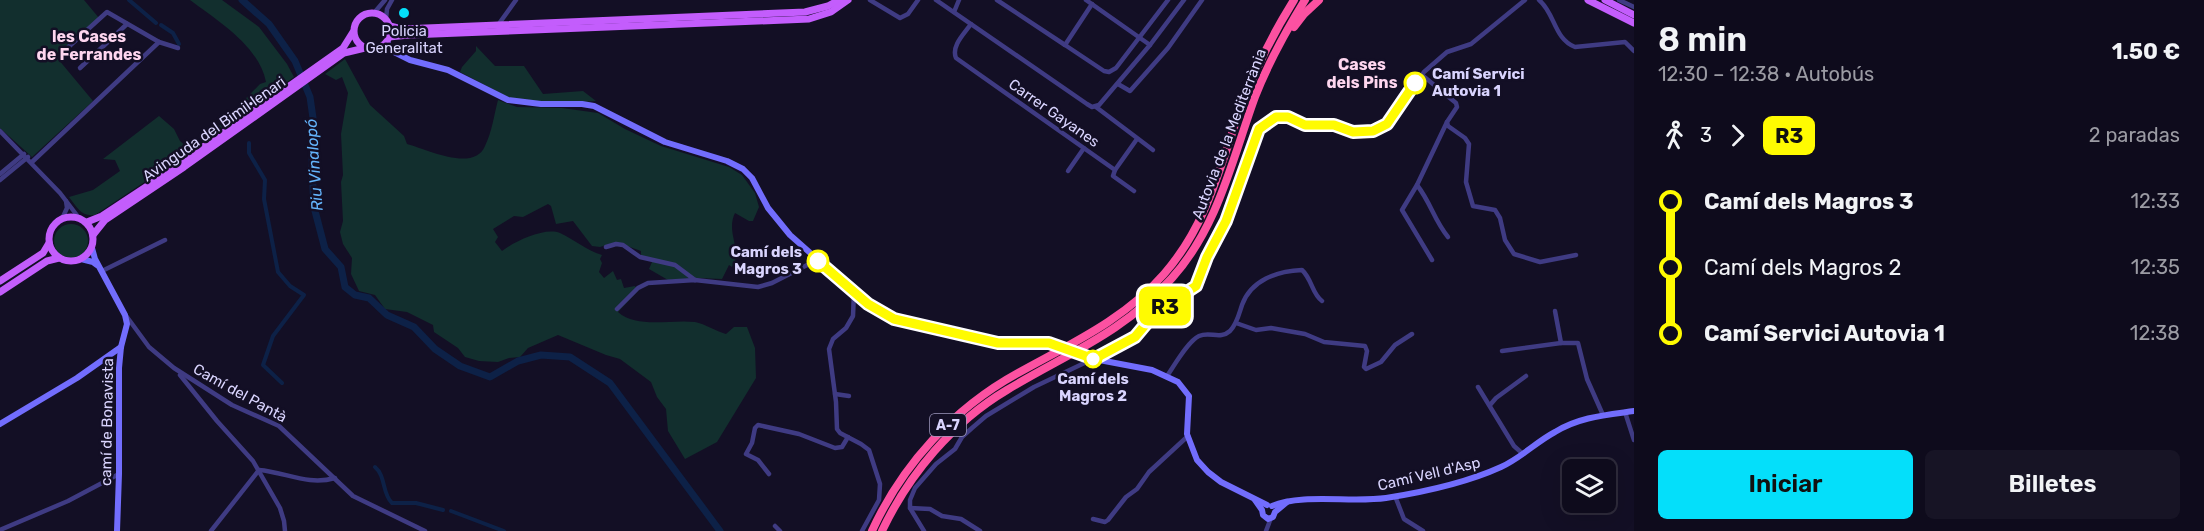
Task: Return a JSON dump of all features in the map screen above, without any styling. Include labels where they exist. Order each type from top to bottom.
[{"type":"highway","points":[[1265,62],[1276,24],[1290,0]]},
{"type":"highway","name":"Autovia de la Mediterrània","points":[[872,531],[897,486],[923,450],[968,406],[991,389],[1101,328],[1136,301],[1164,274],[1189,241],[1213,194],[1243,102],[1294,0]]},
{"type":"highway","name":"Autovia de la Mediterrània","points":[[882,531],[891,512],[916,474],[959,427],[1006,390],[1106,336],[1156,295],[1185,262],[1208,226],[1218,203],[1265,62],[1305,0]]},
{"type":"highway","points":[[1265,62],[1304,14],[1319,0]]},
{"type":"main road","points":[[838,0],[820,9],[805,12],[402,29],[374,13],[367,13],[360,17],[353,32],[356,41],[365,48],[379,48],[388,40],[409,35],[809,18],[831,12],[848,0]]},
{"type":"main road","points":[[1588,0],[1634,23]]},
{"type":"main road","points":[[1605,0],[1634,15]]},
{"type":"main road","points":[[388,22],[388,40]]},
{"type":"main road","name":"Avinguda del Bimil·lenari","points":[[87,222],[102,216],[263,109],[348,43],[353,32]]},
{"type":"main road","name":"Avinguda del Bimil·lenari","points":[[93,235],[105,220],[344,53],[365,48]]},
{"type":"main road","points":[[0,281],[43,253],[49,243],[51,230],[62,219],[70,216],[87,222],[93,235],[92,248],[81,259],[70,261],[59,258],[47,261],[0,292]]},
{"type":"main road","points":[[49,243],[59,258]]},
{"type":"street","points":[[374,13],[385,0]]},
{"type":"street","points":[[388,22],[387,9],[392,0]]},
{"type":"street","points":[[498,25],[516,0]]},
{"type":"street","points":[[870,0],[900,18],[908,14],[918,0]]},
{"type":"street","points":[[936,0],[1087,104],[1096,107],[1154,150]]},
{"type":"street","points":[[954,12],[959,0]]},
{"type":"street","points":[[998,0],[1108,72],[1116,68],[1168,0]]},
{"type":"street","points":[[1086,0],[1150,45]]},
{"type":"street","points":[[1096,107],[1118,84],[1184,0]]},
{"type":"street","points":[[1118,84],[1130,91],[1168,48],[1202,0]]},
{"type":"street","points":[[924,531],[910,508],[910,500],[922,479],[955,449],[962,437],[986,416],[1034,387],[1135,337],[1156,312],[1196,286],[1207,257],[1226,221],[1259,129],[1276,117],[1288,117],[1305,125],[1334,125],[1353,132],[1381,129],[1422,75],[1448,52],[1471,44],[1525,0]]},
{"type":"street","points":[[1539,0],[1567,44],[1575,47],[1625,42],[1633,48]]},
{"type":"street","points":[[1619,0],[1634,8]]},
{"type":"street","points":[[1065,45],[1092,4]]},
{"type":"street","points":[[64,51],[107,12],[159,42],[178,48]]},
{"type":"street","points":[[80,68],[127,24]]},
{"type":"street","name":"Carrer Gayanes","points":[[971,24],[955,47],[954,56],[1115,170],[1113,176],[1134,191]]},
{"type":"street","points":[[388,40],[392,51]]},
{"type":"street","points":[[32,162],[159,42]]},
{"type":"street","points":[[379,48],[392,51],[410,60],[448,70],[508,100],[525,103],[594,106],[665,142],[737,166],[752,178],[775,219],[790,235],[881,313],[912,324],[998,343],[1049,343],[1094,359],[1142,367],[1167,376],[1183,387],[1189,396],[1188,436],[1197,460],[1208,472],[1228,486],[1269,508],[1265,531]]},
{"type":"street","points":[[1422,75],[1456,103],[1457,107],[1402,210],[1432,260]]},
{"type":"street","points":[[1447,122],[1448,126],[1465,138],[1469,144],[1466,182],[1473,206],[1496,210],[1500,218],[1504,240],[1514,255],[1540,262],[1576,255]]},
{"type":"street","points":[[0,131],[26,155],[65,198],[79,218]]},
{"type":"street","points":[[1115,170],[1137,139]]},
{"type":"street","points":[[1068,171],[1084,148]]},
{"type":"street","points":[[0,174],[26,155]]},
{"type":"street","points":[[0,180],[26,155]]},
{"type":"street","points":[[1417,185],[1429,201],[1437,223],[1448,237]]},
{"type":"street","points":[[62,219],[67,208],[65,198]]},
{"type":"street","points":[[81,259],[93,262],[101,269],[165,240]]},
{"type":"street","points":[[606,247],[616,244],[623,245],[640,257],[675,265],[695,280]]},
{"type":"street","name":"Camí del Pantà","points":[[92,248],[125,315],[149,347],[177,370],[232,405],[279,426],[352,495],[425,531]]},
{"type":"street","points":[[617,309],[638,288],[648,283],[695,280],[758,286],[780,279],[817,260]]},
{"type":"street","points":[[1167,376],[1198,336],[1221,336],[1232,329],[1250,290],[1268,276],[1302,270],[1307,274],[1317,298],[1322,302]]},
{"type":"street","points":[[854,291],[854,316],[830,345],[836,425],[840,433],[869,450],[880,484],[879,500],[862,531]]},
{"type":"street","points":[[1555,311],[1561,343]]},
{"type":"street","name":"camí de Bonavista","points":[[117,531],[119,368],[127,324],[125,315]]},
{"type":"street","points":[[1236,323],[1256,330],[1271,328],[1305,334],[1324,342],[1365,346],[1367,351],[1364,368],[1366,369],[1382,362],[1395,345],[1412,334]]},
{"type":"street","points":[[1502,351],[1578,343],[1587,379],[1602,415]]},
{"type":"street","points":[[0,424],[77,378],[121,347]]},
{"type":"street","points":[[177,370],[259,470],[280,508],[285,531]]},
{"type":"street","points":[[1490,405],[1526,376]]},
{"type":"street","points":[[1478,387],[1514,446],[1523,454]]},
{"type":"street","points":[[835,394],[849,396]]},
{"type":"street","name":"Camí Vell d'Asp","points":[[1268,518],[1269,508],[1287,502],[1395,496],[1480,475],[1503,467],[1565,426],[1602,415],[1634,411]]},
{"type":"street","points":[[1625,412],[1634,441]]},
{"type":"street","points":[[769,474],[758,460],[746,454],[758,425],[799,434],[835,448],[842,447],[848,437]]},
{"type":"street","points":[[1093,519],[1105,522],[1108,520],[1126,497],[1137,489],[1149,472],[1188,436]]},
{"type":"street","points":[[259,470],[302,480],[335,478]]},
{"type":"street","points":[[211,531],[259,470]]},
{"type":"street","points":[[0,530],[68,501],[119,474]]},
{"type":"street","points":[[1395,496],[1404,519],[1423,531]]},
{"type":"street","points":[[910,508],[930,509],[942,516],[961,519],[980,531]]},
{"type":"street","points":[[775,526],[780,531]]},
{"type":"green space","points":[[0,0],[84,0],[99,18],[58,59],[93,101],[32,157],[0,128]]},
{"type":"green space","points":[[190,0],[222,0],[259,27],[294,77],[213,134],[260,84],[266,82],[255,57],[236,35]]},
{"type":"green space","points":[[476,46],[495,66],[524,66],[543,94],[583,91],[596,101],[555,104],[510,98],[460,72],[476,51]]},
{"type":"green space","points":[[345,59],[370,105],[404,136],[407,144],[437,154],[460,159],[471,158],[479,154],[489,135],[498,100],[517,107],[562,108],[598,113],[661,146],[729,167],[742,175],[755,193],[759,207],[753,221],[735,213],[732,228],[736,249],[735,261],[732,267],[729,265],[722,279],[668,280],[649,269],[652,262],[641,256],[641,251],[616,242],[600,247],[592,246],[573,221],[556,224],[551,206],[548,204],[523,217],[514,216],[493,229],[498,237],[495,242],[502,251],[530,236],[553,232],[560,233],[602,255],[599,272],[604,278],[613,271],[617,280],[621,279],[624,288],[635,286],[638,291],[618,312],[626,317],[644,322],[695,322],[726,334],[734,327],[747,327],[755,348],[756,378],[717,442],[685,459],[668,431],[666,409],[657,397],[651,382],[620,359],[558,335],[528,348],[520,357],[498,362],[479,361],[465,357],[458,348],[434,332],[433,325],[407,312],[385,309],[375,295],[359,291],[351,274],[352,258],[343,244],[340,232],[343,221],[341,134],[348,93],[342,77],[336,80],[325,74]]},
{"type":"green space","points":[[159,116],[174,129],[180,141],[189,149],[164,169],[95,215],[86,214],[80,210],[69,197],[93,190],[120,171],[115,160],[103,159]]},
{"type":"green space","points":[[71,224],[83,229],[88,241],[83,253],[71,258],[59,253],[54,241],[59,229]]},
{"type":"waterway","points":[[129,0],[156,23]]},
{"type":"waterway","name":"Riu Vinalopó","points":[[242,0],[269,24],[295,61],[310,97],[313,118],[314,207],[325,249],[341,267],[345,287],[355,295],[369,298],[387,315],[414,327],[435,349],[460,366],[490,377],[518,361],[541,355],[570,357],[610,383],[720,531]]},
{"type":"waterway","points":[[161,25],[173,33],[179,44]]},
{"type":"waterway","points":[[249,143],[249,153],[265,180],[264,199],[278,272],[290,286],[304,295],[273,336],[263,365],[282,383]]},
{"type":"waterway","points":[[375,467],[381,475],[392,503],[416,503],[443,510]]},
{"type":"waterway","points":[[451,511],[504,531]]},
{"type":"bus line","name":"R3","points":[[818,261],[868,304],[894,319],[998,343],[1057,344],[1094,359],[1135,337],[1156,312],[1196,286],[1207,257],[1226,221],[1259,129],[1276,117],[1288,117],[1305,125],[1334,125],[1353,132],[1381,129],[1387,124],[1415,83]]},
{"type":"place","name":"Policia Generalitat","points":[[404,13]]},
{"type":"place","name":"Camí Servici Autovia 1","points":[[1415,83]]},
{"type":"place","name":"Camí dels Magros 3","points":[[818,261]]},
{"type":"place","name":"Camí dels Magros 2","points":[[1093,359]]},
{"type":"district","name":"les Cases de Ferrandes","points":[[89,45]]},
{"type":"district","name":"Cases dels Pins","points":[[1362,73]]}]
